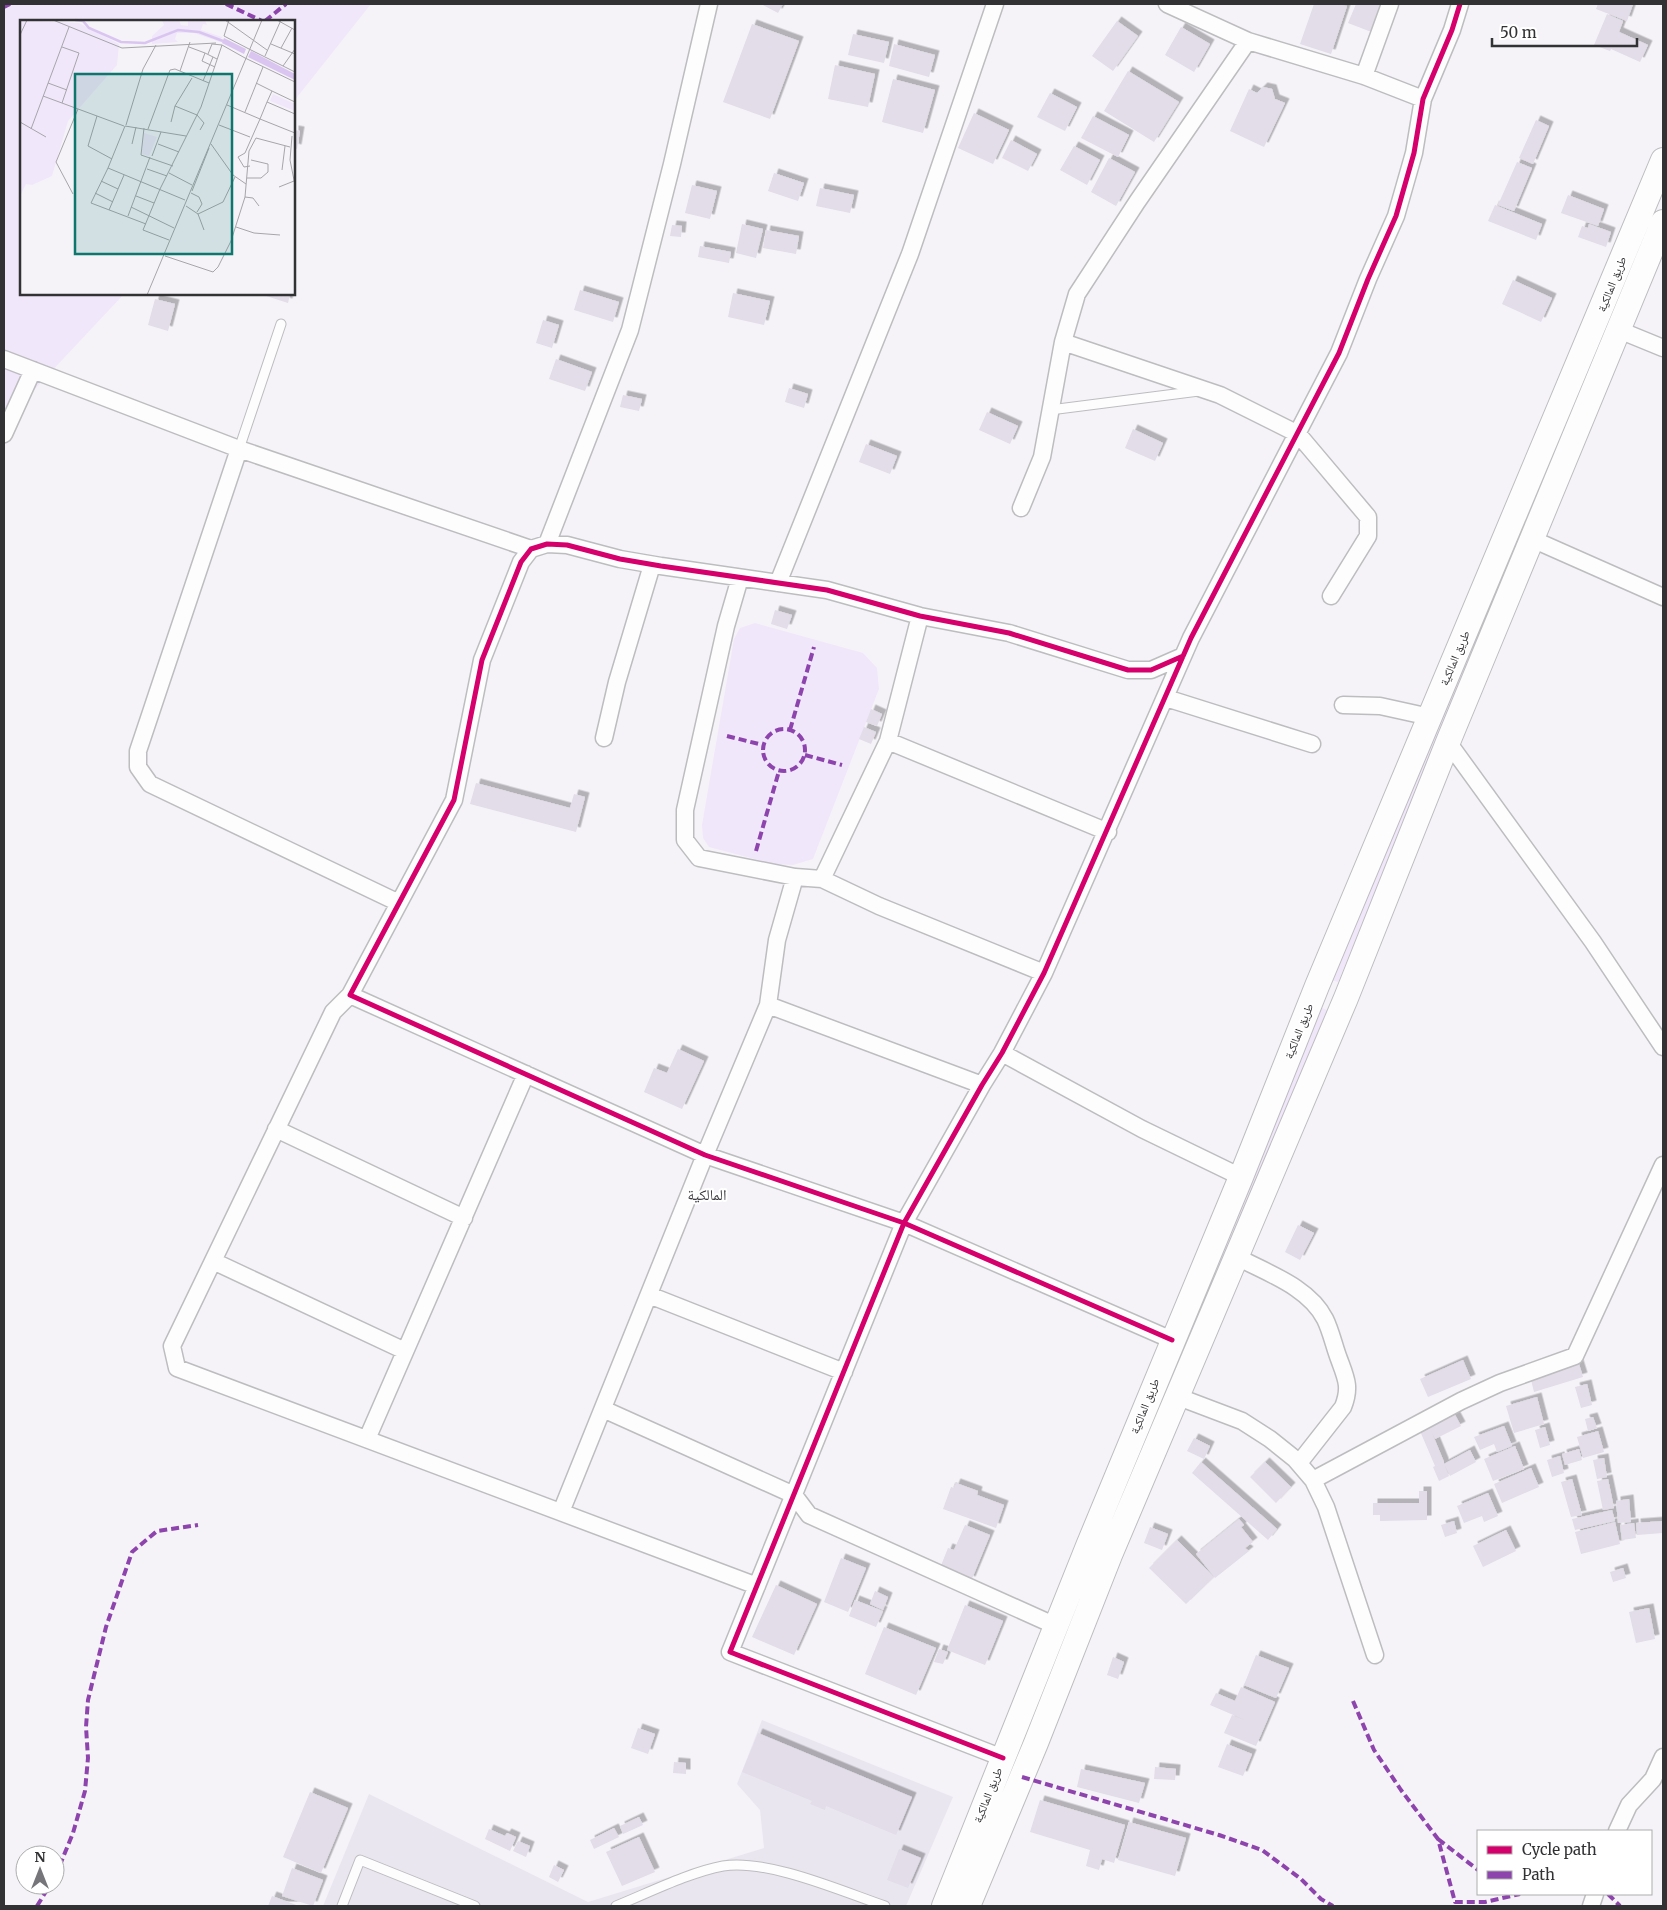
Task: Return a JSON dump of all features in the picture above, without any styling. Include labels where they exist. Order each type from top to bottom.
[{"type":"main road","name":"طريق المالكية","points":[[944,1906],[1088,1546],[1241,1176],[1317,986],[1663,160]]},
{"type":"main road","name":"طريق المالكية","points":[[968,1906],[1176,1396],[1346,998],[1448,742],[1663,222]]},
{"type":"main road","points":[[1597,320],[1618,330]]},
{"type":"main road","points":[[1526,489],[1548,500]]},
{"type":"main road","points":[[1317,986],[1346,998]]},
{"type":"main road","points":[[1088,1546],[1110,1555]]},
{"type":"main road","points":[[1013,1734],[1036,1743]]},
{"type":"street","points":[[547,544],[630,330],[672,164],[709,4]]},
{"type":"street","points":[[778,583],[910,254],[994,4]]},
{"type":"street","points":[[1167,4],[1248,41],[1364,76],[1422,99]]},
{"type":"street","points":[[1364,76],[1390,4]]},
{"type":"street","points":[[1003,1758],[730,1652],[904,1223],[1002,1053],[1044,973],[1108,832],[1191,638],[1339,353],[1368,278],[1396,216],[1414,153],[1422,99],[1452,30],[1460,4]]},
{"type":"street","points":[[1021,508],[1042,457],[1062,342],[1076,294],[1248,41]]},
{"type":"street","points":[[1618,330],[1663,348]]},
{"type":"street","points":[[1062,342],[1220,395],[1298,434],[1368,517],[1368,536],[1331,596]]},
{"type":"street","points":[[4,359],[239,449],[531,549]]},
{"type":"street","points":[[4,434],[32,370]]},
{"type":"street","points":[[239,449],[138,751],[138,767],[150,784],[399,903]]},
{"type":"street","points":[[1532,539],[1663,596]]},
{"type":"street","points":[[757,1586],[177,1368],[172,1346],[332,1012],[350,995],[454,800],[482,660],[521,562],[531,549],[547,544],[566,545],[652,565],[827,590],[920,616],[1009,633],[1128,670],[1151,670],[1183,656]]},
{"type":"street","points":[[604,738],[617,682],[652,565]]},
{"type":"street","points":[[740,578],[726,626],[686,810],[685,840],[699,858],[795,877],[822,879],[879,906],[1044,973]]},
{"type":"street","points":[[822,879],[888,741],[920,616]]},
{"type":"street","points":[[1166,698],[1312,744]]},
{"type":"street","points":[[1343,705],[1380,706],[1430,717]]},
{"type":"street","points":[[888,741],[1108,832]]},
{"type":"street","points":[[1448,742],[1593,942],[1663,1047]]},
{"type":"street","points":[[561,1512],[705,1155],[768,1005],[777,940],[795,877]]},
{"type":"street","points":[[350,995],[705,1155],[904,1223],[1172,1340]]},
{"type":"street","points":[[768,1005],[982,1085]]},
{"type":"street","points":[[1002,1053],[1142,1129],[1241,1176]]},
{"type":"street","points":[[367,1439],[526,1074]]},
{"type":"street","points":[[276,1129],[464,1218]]},
{"type":"street","points":[[1313,1480],[1461,1401],[1500,1383],[1575,1356],[1663,1165]]},
{"type":"street","points":[[1237,1257],[1296,1288],[1314,1304],[1324,1318],[1347,1381],[1347,1397],[1343,1407],[1299,1464]]},
{"type":"street","points":[[213,1261],[405,1351]]},
{"type":"street","points":[[648,1295],[844,1372]]},
{"type":"street","points":[[1176,1396],[1242,1422],[1270,1439],[1299,1464],[1313,1480],[1326,1507],[1376,1655]]},
{"type":"street","points":[[603,1408],[794,1496],[809,1516],[1056,1626]]},
{"type":"street","points":[[1617,1830],[1629,1805],[1653,1778],[1663,1757]]},
{"type":"lane","points":[[239,449],[281,324]]},
{"type":"lane","points":[[1050,410],[1205,390]]},
{"type":"lane","points":[[342,1906],[360,1860],[475,1906]]},
{"type":"lane","points":[[616,1906],[704,1871],[725,1866],[776,1869],[885,1906]]},
{"type":"shaded area","points":[[4,4],[371,4],[295,100],[295,20],[20,20],[20,295],[123,295],[4,422]]},
{"type":"shaded area","points":[[1527,509],[1533,511],[1338,982],[1331,980]]},
{"type":"shaded area","points":[[755,623],[863,653],[877,668],[879,689],[813,859],[793,865],[773,864],[709,847],[703,838],[702,825],[734,639],[740,628]]},
{"type":"shaded area","points":[[1320,1007],[1327,1010],[1117,1522],[1109,1518]]},
{"type":"shaded area","points":[[762,1720],[953,1797],[906,1906],[323,1906],[369,1794],[588,1902],[764,1848],[760,1810],[737,1784]]},
{"type":"building","points":[[761,4],[783,4],[778,13]]},
{"type":"building","points":[[1314,4],[1339,4],[1347,6],[1331,54],[1300,44]]},
{"type":"building","points":[[1356,4],[1385,4],[1374,33],[1348,23]]},
{"type":"building","points":[[1598,4],[1633,4],[1627,21],[1596,9]]},
{"type":"building","points":[[1607,14],[1623,21],[1619,32],[1648,45],[1640,62],[1611,49],[1610,51],[1594,45]]},
{"type":"building","points":[[1117,21],[1138,36],[1113,71],[1092,56]]},
{"type":"building","points":[[752,24],[799,41],[770,119],[723,102]]},
{"type":"building","points":[[1181,27],[1210,44],[1194,72],[1165,55]]},
{"type":"building","points":[[853,34],[889,42],[884,63],[848,55]]},
{"type":"building","points":[[894,44],[935,55],[929,77],[889,66]]},
{"type":"building","points":[[835,65],[875,74],[868,107],[828,99]]},
{"type":"building","points":[[1128,71],[1179,102],[1154,142],[1104,111]]},
{"type":"building","points":[[893,79],[935,90],[923,133],[882,122]]},
{"type":"building","points":[[1263,87],[1272,89],[1275,99],[1285,103],[1264,147],[1230,131],[1249,89],[1257,93]]},
{"type":"building","points":[[1050,93],[1077,107],[1065,131],[1037,117]]},
{"type":"building","points":[[974,113],[1009,130],[993,164],[958,148]]},
{"type":"building","points":[[1093,116],[1129,135],[1118,157],[1081,138]]},
{"type":"building","points":[[1536,120],[1549,126],[1533,164],[1519,158]]},
{"type":"building","points":[[295,130],[300,131],[297,149],[295,148]]},
{"type":"building","points":[[1011,140],[1037,154],[1028,171],[1002,158]]},
{"type":"building","points":[[1074,146],[1100,160],[1087,185],[1060,170]]},
{"type":"building","points":[[1109,158],[1135,172],[1116,206],[1091,192]]},
{"type":"building","points":[[1517,162],[1532,168],[1514,211],[1498,205]]},
{"type":"building","points":[[774,173],[804,183],[798,201],[768,191]]},
{"type":"building","points":[[692,185],[717,191],[710,219],[685,213]]},
{"type":"building","points":[[820,188],[854,195],[850,213],[816,206]]},
{"type":"building","points":[[1568,195],[1604,209],[1598,226],[1561,213]]},
{"type":"building","points":[[1495,205],[1542,224],[1536,240],[1488,221]]},
{"type":"building","points":[[742,224],[763,229],[756,258],[736,253]]},
{"type":"building","points":[[1589,224],[1611,232],[1606,247],[1578,237],[1582,226],[1588,228]]},
{"type":"building","points":[[672,225],[682,226],[681,237],[670,236]]},
{"type":"building","points":[[766,230],[799,236],[796,254],[763,248]]},
{"type":"building","points":[[700,246],[731,252],[729,263],[698,257]]},
{"type":"building","points":[[1513,280],[1552,298],[1541,322],[1502,304]]},
{"type":"building","points":[[580,290],[619,302],[613,322],[574,310]]},
{"type":"building","points":[[733,293],[770,301],[764,325],[728,317]]},
{"type":"building","points":[[263,295],[290,295],[288,303]]},
{"type":"building","points":[[155,299],[175,304],[168,331],[148,325]]},
{"type":"building","points":[[543,320],[559,325],[552,348],[536,343]]},
{"type":"building","points":[[556,359],[592,372],[585,391],[549,379]]},
{"type":"building","points":[[789,388],[808,394],[804,408],[785,402]]},
{"type":"building","points":[[623,395],[642,399],[639,411],[620,407]]},
{"type":"building","points":[[987,412],[1018,426],[1010,444],[979,430]]},
{"type":"building","points":[[1133,429],[1163,443],[1155,461],[1125,448]]},
{"type":"building","points":[[866,444],[897,456],[890,474],[859,462]]},
{"type":"building","points":[[775,610],[792,615],[787,629],[771,624]]},
{"type":"building","points":[[871,709],[882,714],[877,726],[866,722]]},
{"type":"building","points":[[864,727],[876,732],[871,744],[859,739]]},
{"type":"building","points":[[476,783],[570,808],[574,794],[585,797],[576,832],[470,804]]},
{"type":"building","points":[[678,1049],[704,1061],[682,1109],[644,1092],[654,1068],[667,1073]]},
{"type":"building","points":[[1298,1225],[1314,1233],[1300,1260],[1285,1252]]},
{"type":"building","points":[[1463,1360],[1471,1379],[1428,1397],[1420,1379]]},
{"type":"building","points":[[1578,1361],[1583,1377],[1534,1392],[1530,1376]]},
{"type":"building","points":[[1587,1384],[1592,1405],[1581,1408],[1575,1387]]},
{"type":"building","points":[[1537,1397],[1544,1424],[1514,1433],[1506,1406]]},
{"type":"building","points":[[1454,1413],[1461,1426],[1435,1439],[1432,1433],[1444,1464],[1470,1450],[1476,1462],[1450,1476],[1445,1466],[1449,1476],[1439,1481],[1433,1467],[1435,1466],[1420,1431]]},
{"type":"building","points":[[1593,1417],[1597,1428],[1588,1431],[1585,1419]]},
{"type":"building","points":[[1504,1426],[1512,1446],[1497,1452],[1494,1444],[1480,1450],[1474,1437]]},
{"type":"building","points":[[1545,1427],[1550,1445],[1540,1448],[1535,1430]]},
{"type":"building","points":[[1598,1431],[1604,1452],[1583,1458],[1577,1437]]},
{"type":"building","points":[[1194,1438],[1210,1446],[1204,1459],[1187,1451]]},
{"type":"building","points":[[1515,1446],[1524,1469],[1493,1481],[1484,1459]]},
{"type":"building","points":[[1579,1449],[1582,1460],[1565,1465],[1562,1454]]},
{"type":"building","points":[[1560,1456],[1564,1473],[1552,1477],[1547,1460]]},
{"type":"building","points":[[1604,1458],[1607,1477],[1597,1479],[1593,1460]]},
{"type":"building","points":[[1201,1462],[1277,1529],[1268,1540],[1192,1473]]},
{"type":"building","points":[[1265,1462],[1291,1487],[1276,1503],[1250,1477]]},
{"type":"building","points":[[1531,1468],[1539,1487],[1502,1503],[1494,1484]]},
{"type":"building","points":[[1572,1479],[1582,1515],[1571,1517],[1561,1482]]},
{"type":"building","points":[[1608,1479],[1614,1508],[1603,1510],[1597,1481]]},
{"type":"building","points":[[956,1483],[978,1491],[977,1495],[1004,1505],[996,1528],[943,1509],[951,1487],[954,1488]]},
{"type":"building","points":[[1419,1491],[1427,1491],[1427,1520],[1380,1521],[1380,1515],[1373,1515],[1373,1503],[1419,1503]]},
{"type":"building","points":[[1488,1493],[1498,1516],[1484,1522],[1482,1516],[1464,1523],[1457,1506]]},
{"type":"building","points":[[1629,1499],[1631,1522],[1618,1523],[1616,1501]]},
{"type":"building","points":[[1612,1510],[1615,1521],[1575,1530],[1572,1519]]},
{"type":"building","points":[[1239,1519],[1244,1525],[1241,1527],[1253,1542],[1245,1548],[1249,1551],[1215,1578],[1196,1554]]},
{"type":"building","points":[[1454,1521],[1457,1533],[1445,1537],[1441,1525]]},
{"type":"building","points":[[1663,1521],[1663,1533],[1637,1535],[1636,1523]]},
{"type":"building","points":[[1615,1522],[1620,1544],[1581,1554],[1575,1532]]},
{"type":"building","points":[[1634,1523],[1636,1538],[1622,1540],[1620,1525]]},
{"type":"building","points":[[965,1525],[990,1535],[971,1581],[940,1568],[948,1548],[954,1550]]},
{"type":"building","points":[[1150,1527],[1168,1534],[1162,1550],[1144,1543]]},
{"type":"building","points":[[1506,1530],[1516,1551],[1483,1567],[1473,1546]]},
{"type":"building","points":[[1177,1540],[1214,1577],[1186,1604],[1149,1568]]},
{"type":"building","points":[[841,1558],[866,1568],[848,1612],[824,1602]]},
{"type":"building","points":[[1623,1568],[1626,1578],[1613,1582],[1610,1572]]},
{"type":"building","points":[[776,1585],[817,1604],[794,1655],[752,1637]]},
{"type":"building","points":[[875,1591],[888,1597],[883,1610],[870,1604]]},
{"type":"building","points":[[855,1600],[883,1611],[876,1627],[849,1616]]},
{"type":"building","points":[[965,1605],[1003,1621],[985,1665],[947,1650]]},
{"type":"building","points":[[1649,1608],[1655,1639],[1636,1643],[1629,1612]]},
{"type":"building","points":[[884,1627],[936,1648],[916,1695],[865,1674]]},
{"type":"building","points":[[939,1649],[948,1652],[943,1664],[934,1662]]},
{"type":"building","points":[[1256,1655],[1289,1668],[1276,1698],[1244,1685]]},
{"type":"building","points":[[1113,1657],[1124,1662],[1118,1679],[1107,1675]]},
{"type":"building","points":[[1241,1687],[1275,1702],[1256,1746],[1224,1733],[1232,1715],[1245,1720],[1210,1705],[1216,1693],[1235,1701]]},
{"type":"building","points":[[638,1728],[655,1734],[648,1754],[631,1748]]},
{"type":"building","points":[[758,1733],[912,1797],[896,1835],[826,1806],[825,1810],[810,1804],[812,1801],[742,1772]]},
{"type":"building","points":[[1227,1744],[1252,1754],[1243,1776],[1218,1767]]},
{"type":"building","points":[[674,1762],[686,1763],[686,1774],[673,1773]]},
{"type":"building","points":[[1155,1767],[1176,1769],[1175,1780],[1154,1779]]},
{"type":"building","points":[[1081,1769],[1145,1783],[1139,1803],[1077,1787]]},
{"type":"building","points":[[310,1792],[348,1808],[321,1873],[283,1857]]},
{"type":"building","points":[[1040,1800],[1125,1825],[1114,1863],[1102,1859],[1099,1870],[1086,1866],[1090,1850],[1030,1832]]},
{"type":"building","points":[[639,1817],[643,1825],[623,1834],[620,1826]]},
{"type":"building","points":[[1129,1822],[1186,1838],[1175,1876],[1118,1860]]},
{"type":"building","points":[[614,1828],[619,1837],[594,1849],[590,1840]]},
{"type":"building","points":[[489,1829],[505,1836],[507,1833],[516,1837],[510,1851],[485,1839]]},
{"type":"building","points":[[639,1837],[655,1872],[622,1886],[606,1852]]},
{"type":"building","points":[[518,1841],[530,1846],[526,1857],[513,1851]]},
{"type":"building","points":[[899,1849],[921,1858],[908,1888],[887,1880]]},
{"type":"building","points":[[554,1865],[564,1870],[558,1882],[549,1877]]},
{"type":"building","points":[[292,1868],[323,1880],[313,1906],[282,1896]]},
{"type":"building","points":[[272,1896],[299,1906],[268,1906]]},
{"type":"marked path","points":[[4,7],[10,4]]},
{"type":"marked path","points":[[226,4],[260,20]]},
{"type":"marked path","points":[[266,20],[286,4]]},
{"type":"marked path","points":[[790,730],[814,647]]},
{"type":"marked path","points":[[788,729],[796,732],[802,738],[805,750],[802,762],[796,768],[780,771],[772,768],[766,762],[763,746],[766,738],[772,732],[788,729]]},
{"type":"marked path","points":[[727,736],[763,745]]},
{"type":"marked path","points":[[805,755],[842,765]]},
{"type":"marked path","points":[[756,851],[779,771]]},
{"type":"marked path","points":[[65,1853],[73,1833],[85,1791],[88,1758],[86,1727],[88,1700],[106,1627],[132,1552],[157,1531],[198,1525]]},
{"type":"marked path","points":[[1353,1701],[1374,1750],[1438,1839],[1455,1902],[1485,1902],[1516,1895]]},
{"type":"marked path","points":[[1022,1777],[1219,1835],[1262,1850],[1301,1879],[1321,1899],[1333,1906]]},
{"type":"marked path","points":[[1438,1839],[1477,1869]]},
{"type":"marked path","points":[[37,1906],[44,1895]]},
{"type":"marked path","points":[[1609,1895],[1620,1906]]},
{"type":"cycle path","points":[[1003,1758],[730,1652],[904,1223],[1002,1053],[1044,973],[1191,638],[1339,353],[1368,279],[1396,216],[1414,153],[1423,99],[1452,30],[1460,4]]},
{"type":"cycle path","points":[[1172,1340],[904,1223],[705,1155],[350,995],[454,800],[482,660],[521,562],[531,549],[547,544],[567,545],[620,559],[827,590],[920,616],[1009,633],[1128,670],[1151,670],[1183,656]]},
{"type":"district","name":"المالكية","points":[[707,1195]]}]
